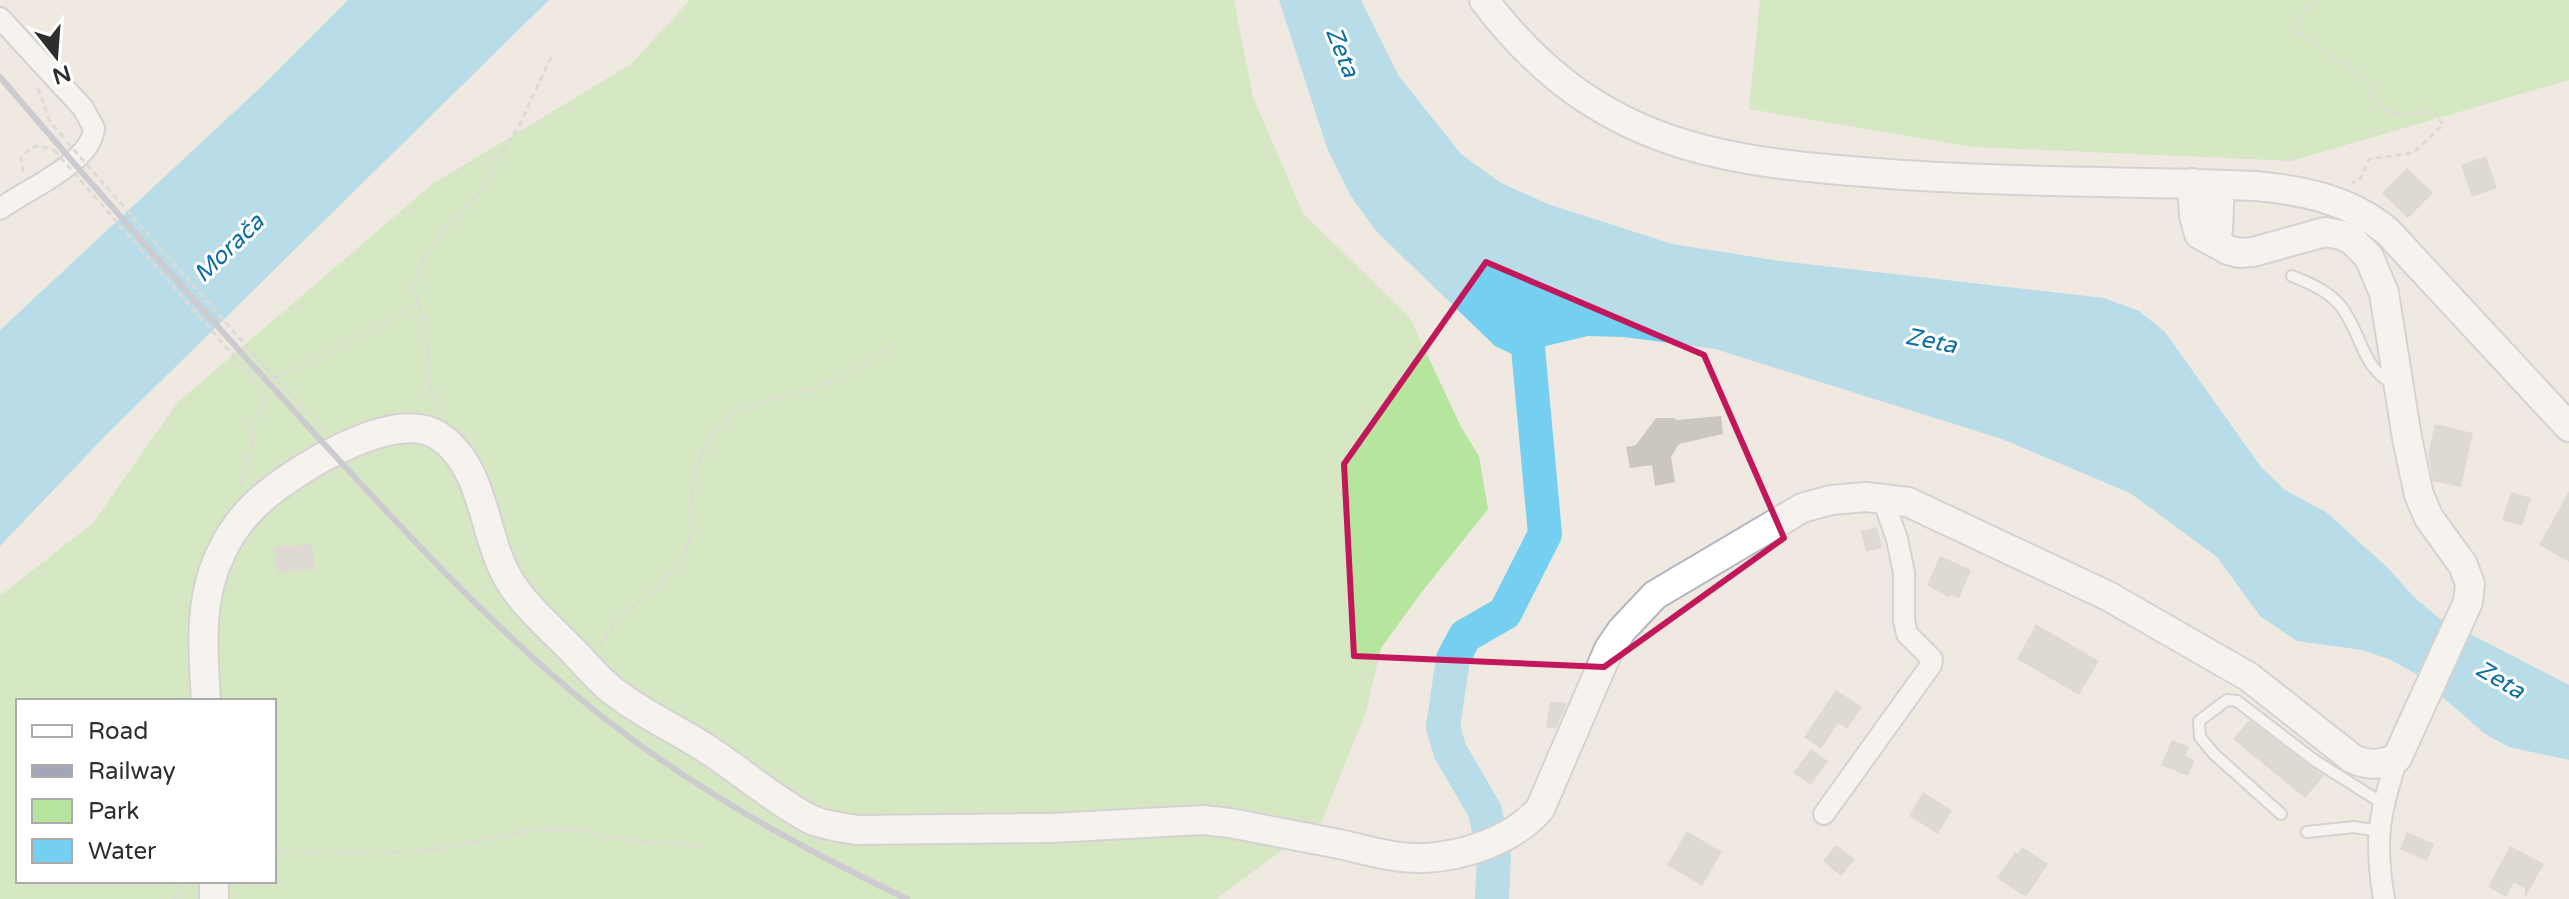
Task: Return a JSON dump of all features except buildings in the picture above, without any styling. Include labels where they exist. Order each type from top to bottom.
[{"type":"street","points":[[1484,0],[1530,53],[1584,97],[1648,132],[1708,153],[1790,166],[1979,180],[2206,194],[2281,188],[2324,198],[2366,216],[2387,231],[2569,427]]},
{"type":"street","points":[[0,18],[83,108],[94,128],[90,143],[55,175],[0,209]]},
{"type":"street","points":[[2206,194],[2218,230],[2212,240],[2228,250],[2246,253],[2325,232],[2341,235],[2357,244],[2376,270],[2384,293],[2398,386],[2422,503],[2429,518],[2463,565],[2470,584],[2468,602],[2397,758],[2382,803],[2377,860],[2384,899]]},
{"type":"street","points":[[206,699],[203,645],[206,597],[220,554],[249,512],[267,494],[296,474],[345,447],[378,431],[412,426],[436,434],[451,446],[471,475],[499,561],[509,580],[525,603],[614,692],[707,749],[811,819],[837,827],[857,830],[1051,828],[1203,820],[1394,856],[1423,858],[1467,849],[1511,834],[1540,809],[1609,649],[1622,630],[1655,595],[1802,508],[1831,500],[1866,497],[1908,502],[1938,514],[2108,596],[2249,677],[2353,759],[2367,765],[2382,765],[2397,758]]},
{"type":"street","points":[[1824,814],[1931,665],[1932,659],[1907,634],[1904,573],[1897,539],[1883,499]]},
{"type":"lane","points":[[2292,276],[2322,289],[2339,305],[2353,325],[2370,366],[2383,379],[2398,386]]},
{"type":"lane","points":[[2281,814],[2214,754],[2200,737],[2199,721],[2227,700],[2237,701],[2314,760],[2382,803]]},
{"type":"lane","points":[[2307,832],[2354,827],[2378,831]]},
{"type":"path","points":[[2317,0],[2298,20],[2297,31],[2367,80],[2370,96],[2391,114],[2435,112],[2443,125],[2413,153],[2369,159],[2361,178],[2324,198]]},
{"type":"path","points":[[436,434],[425,324],[414,287],[417,274],[425,256],[481,190],[520,124],[553,53]]},
{"type":"path","points":[[35,56],[38,88],[50,122],[274,376],[345,447]]},
{"type":"path","points":[[32,189],[23,173],[21,159],[30,148],[39,146],[54,150],[267,394],[264,405],[256,414],[251,450],[240,483],[241,498],[249,512]]},
{"type":"path","points":[[274,376],[344,347],[417,303]]},
{"type":"path","points":[[593,671],[605,635],[617,618],[666,581],[684,555],[692,531],[694,479],[708,441],[731,416],[758,403],[829,383],[855,371],[891,345]]},
{"type":"path","points":[[276,851],[386,853],[438,849],[539,829],[581,830],[604,837],[703,847]]},
{"type":"highlighted area","points":[[1486,262],[1704,355],[1784,538],[1604,667],[1354,656],[1344,464]]},
{"type":"green space","points":[[690,0],[1234,0],[1253,97],[1303,213],[1410,318],[1461,427],[1479,456],[1488,509],[1381,648],[1366,712],[1322,821],[1216,899],[0,899],[0,596],[93,523],[178,402],[431,185],[631,64]]},
{"type":"green space","points":[[1760,0],[2569,0],[2569,80],[2291,161],[1973,147],[1749,109]]},
{"type":"water","name":"Morača","points":[[348,0],[549,0],[108,433],[0,546],[0,330],[263,85]]},
{"type":"water","name":"Zeta","points":[[1279,0],[1361,0],[1398,75],[1461,154],[1501,183],[1548,204],[1672,244],[1780,261],[2104,298],[2139,311],[2165,332],[2261,467],[2285,490],[2326,512],[2439,618],[2569,685],[2569,760],[2509,747],[2485,734],[2416,674],[2391,660],[2362,650],[2297,641],[2260,616],[2217,557],[2130,493],[2002,439],[1715,349],[1624,337],[1588,336],[1512,354],[1495,346],[1376,231],[1350,195],[1327,148]]},
{"type":"waterway","points":[[1492,899],[1494,857],[1485,811],[1450,751],[1443,727],[1453,659],[1465,636],[1505,613],[1545,534],[1524,304]]},
{"type":"railway","points":[[0,77],[156,258],[316,435],[414,541],[552,675],[626,734],[702,787],[782,835],[907,899]]}]
